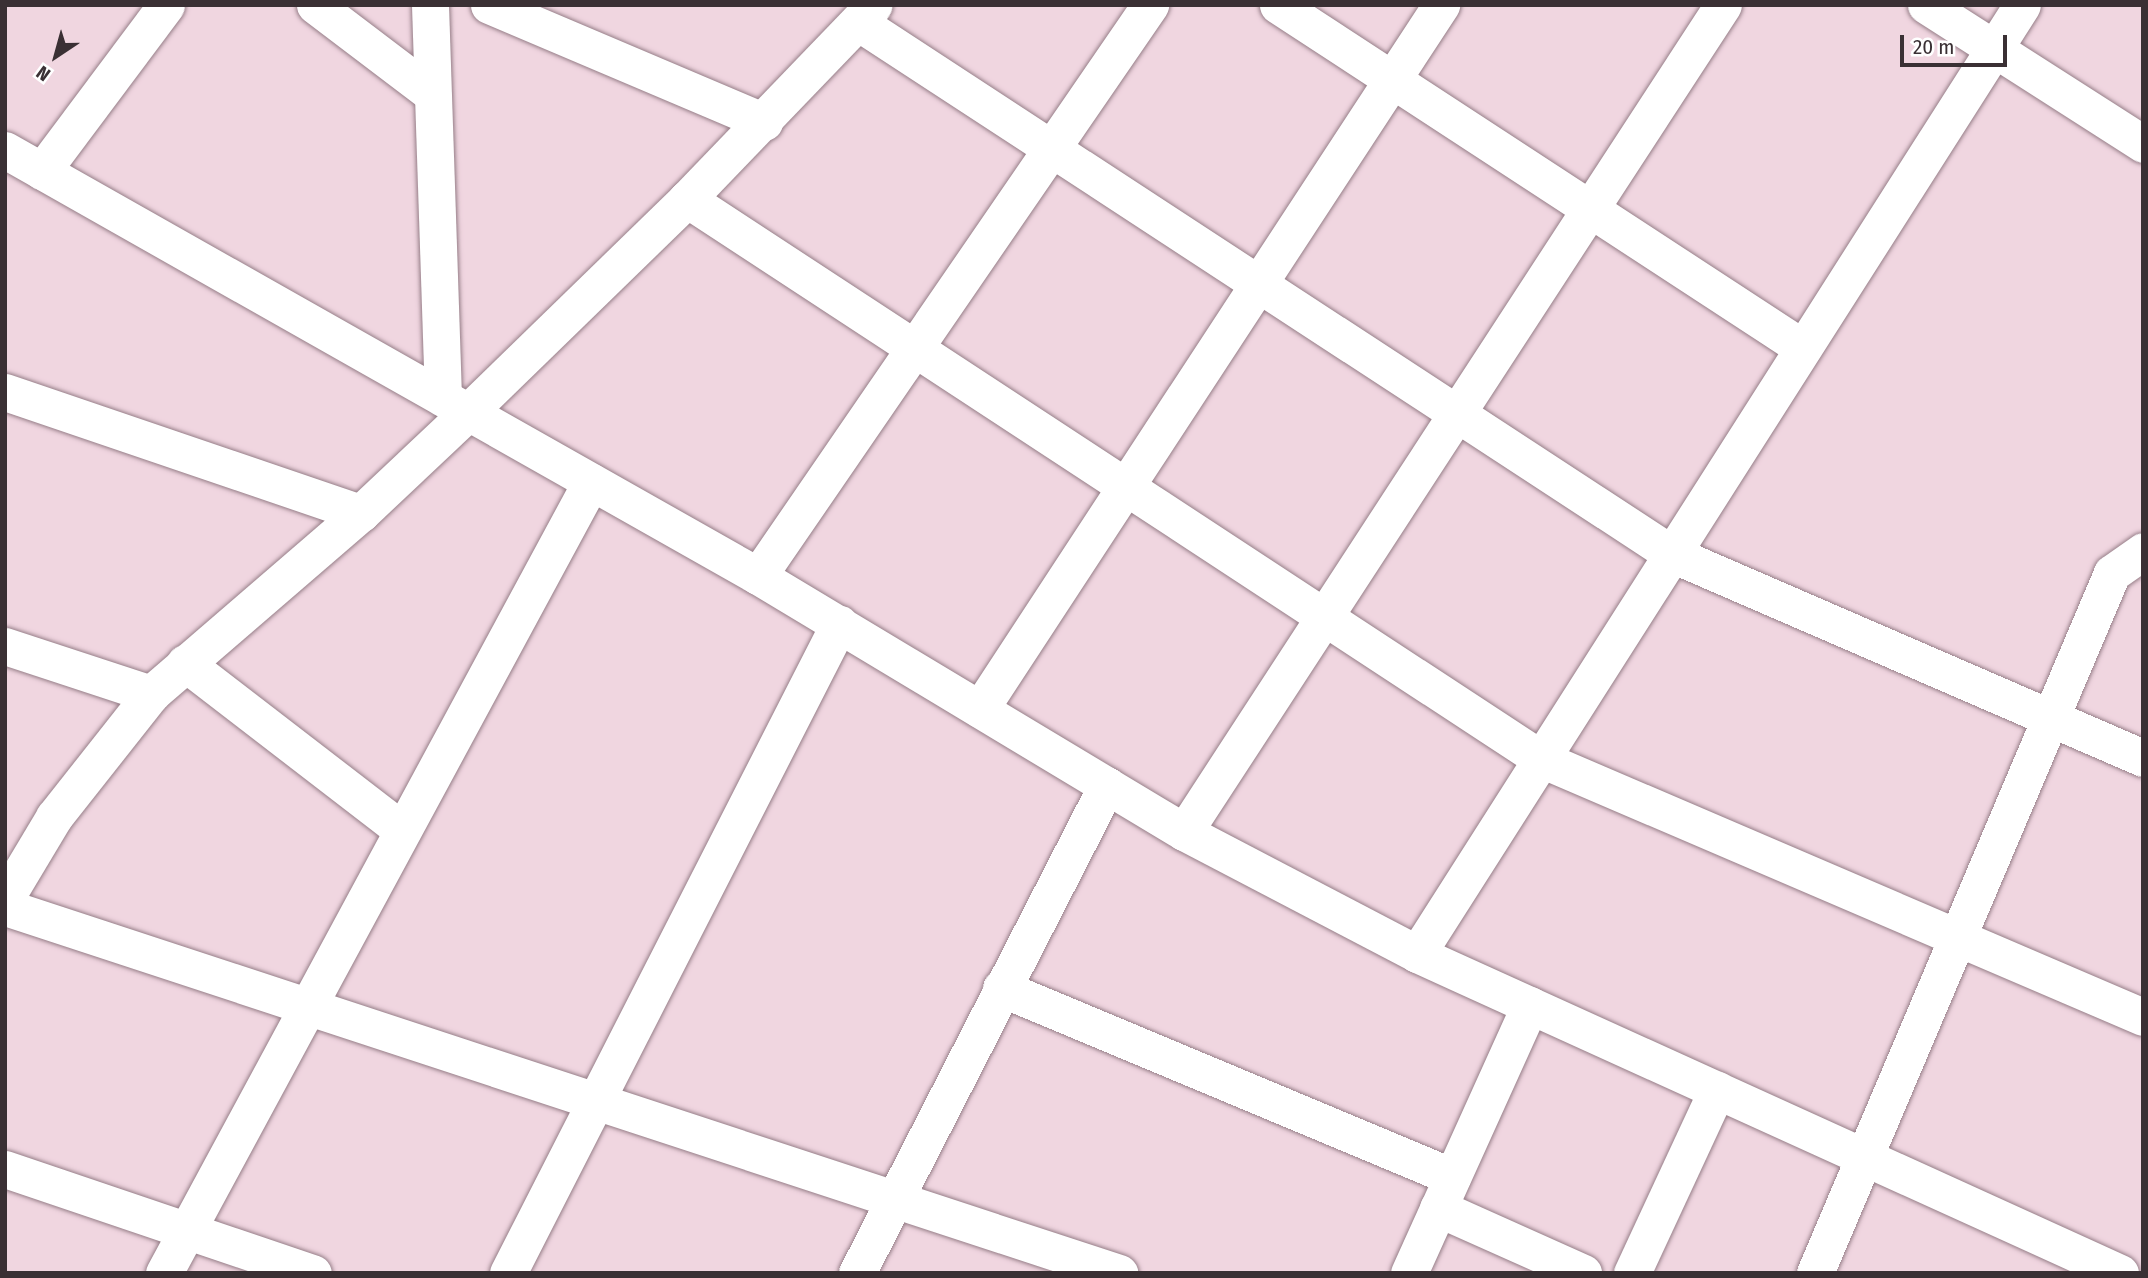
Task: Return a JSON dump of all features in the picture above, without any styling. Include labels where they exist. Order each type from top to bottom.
[{"type":"street","points":[[42,171],[166,5]]},
{"type":"street","points":[[315,5],[431,93]]},
{"type":"street","points":[[430,5],[431,93],[456,405]]},
{"type":"street","points":[[488,5],[764,122]]},
{"type":"street","points":[[758,576],[1150,5]]},
{"type":"street","points":[[1278,5],[1803,348]]},
{"type":"street","points":[[981,709],[1441,5]]},
{"type":"street","points":[[1184,832],[1723,5]]},
{"type":"street","points":[[1926,5],[2143,144]]},
{"type":"street","points":[[1417,954],[2022,5]]},
{"type":"street","points":[[5,899],[54,817],[150,694],[361,513],[456,405],[687,199],[867,14],[1052,148],[1672,554],[2143,758]]},
{"type":"street","points":[[5,150],[758,576],[1184,832],[1417,954],[2120,1273]]},
{"type":"street","points":[[687,199],[1541,759],[1959,935],[2143,1017]]},
{"type":"street","points":[[5,392],[361,513]]},
{"type":"street","points":[[164,1273],[591,482]]},
{"type":"street","points":[[1815,1273],[2112,573],[2143,551]]},
{"type":"street","points":[[508,1273],[839,624]]},
{"type":"street","points":[[5,646],[150,694]]},
{"type":"street","points":[[185,663],[402,830]]},
{"type":"street","points":[[858,1273],[897,1200],[1001,988],[1107,785]]},
{"type":"street","points":[[5,907],[307,1004],[1119,1273]]},
{"type":"street","points":[[1001,988],[1445,1193],[1583,1273]]},
{"type":"street","points":[[1409,1273],[1530,1005]]},
{"type":"street","points":[[1632,1273],[1717,1090]]},
{"type":"street","points":[[5,1169],[313,1273]]}]
